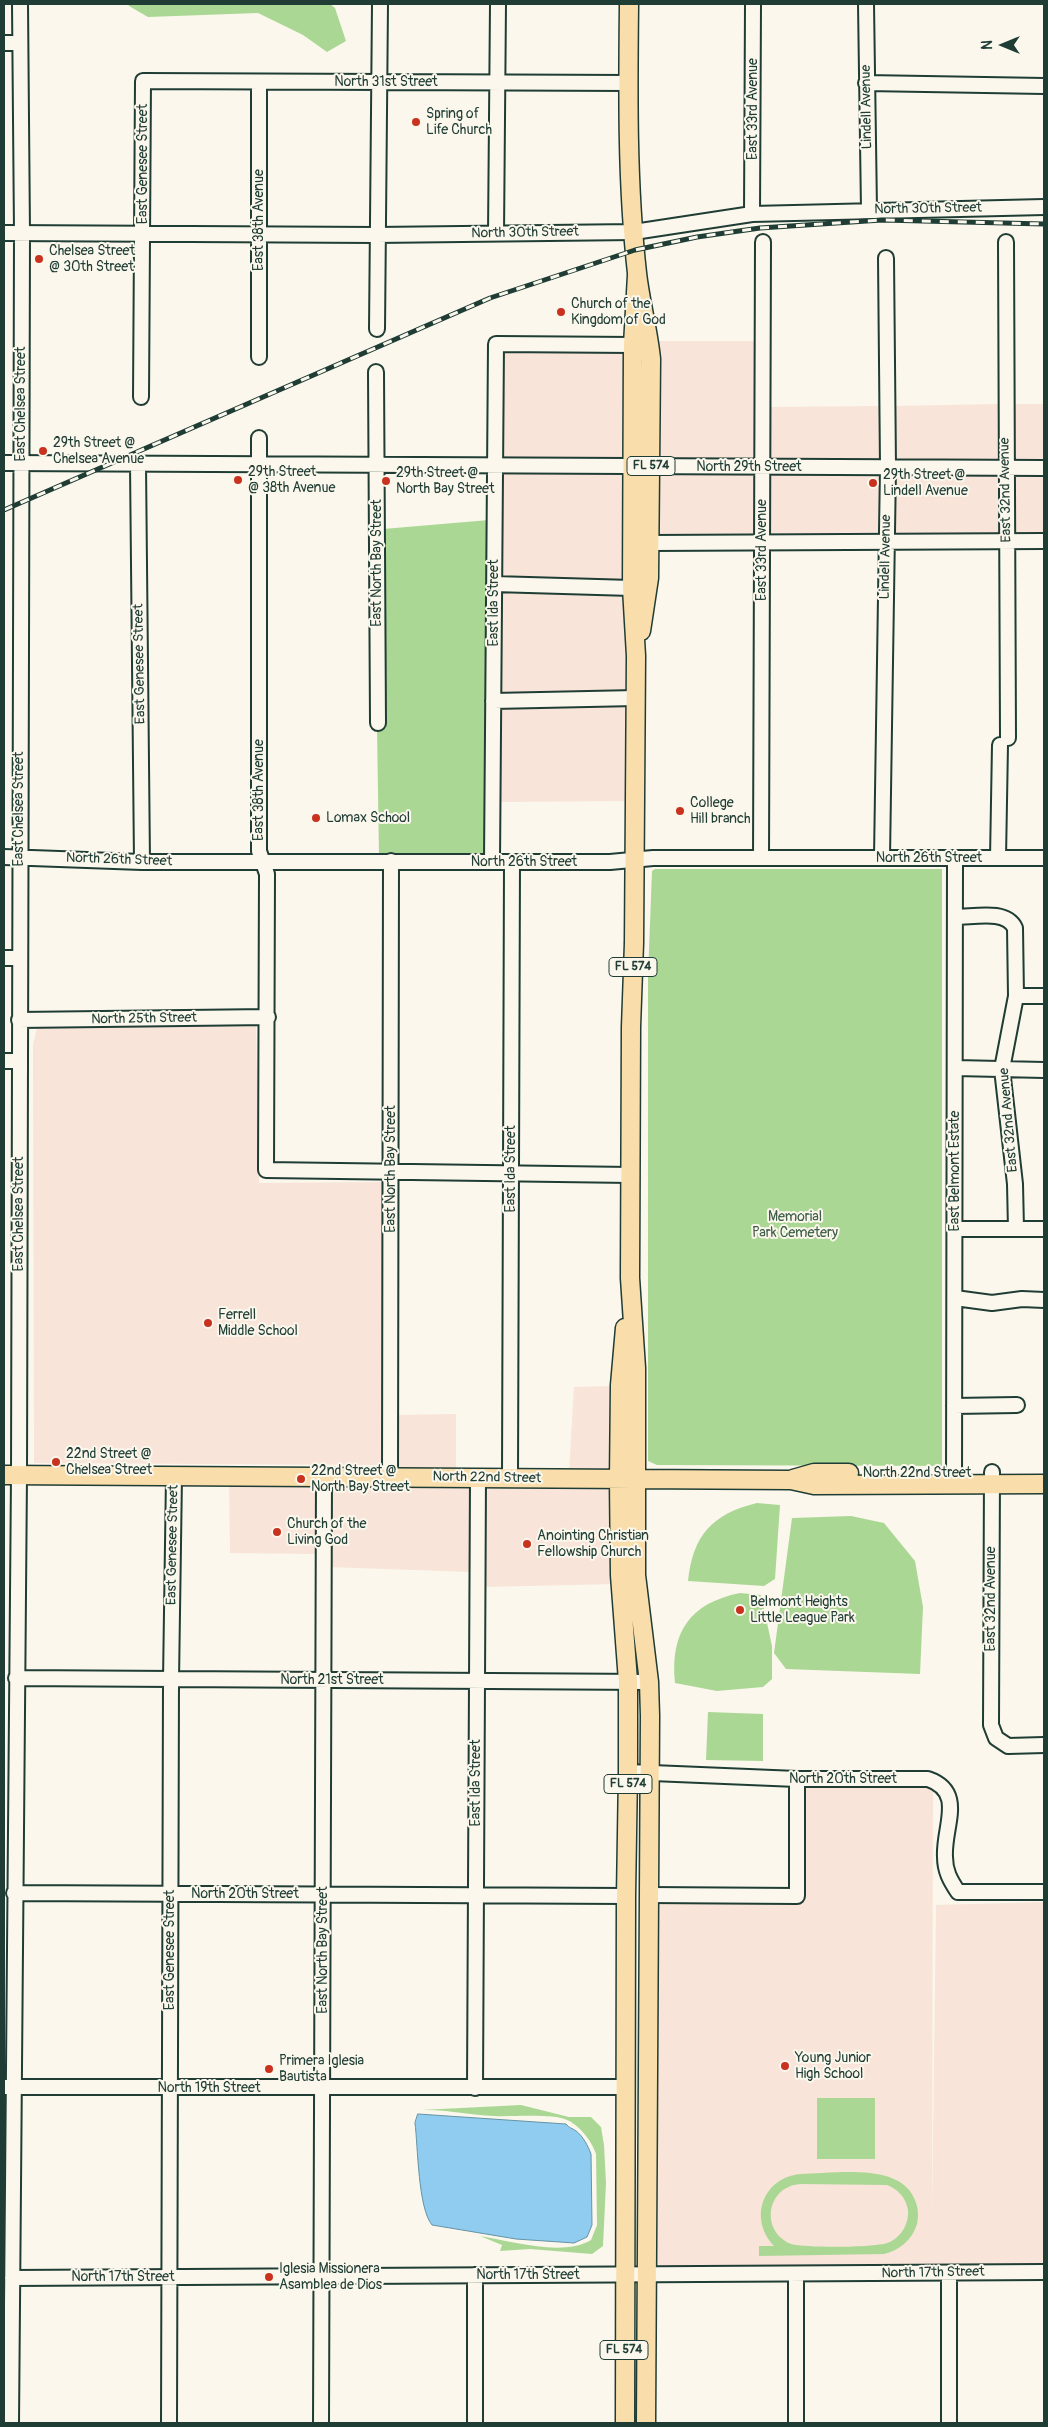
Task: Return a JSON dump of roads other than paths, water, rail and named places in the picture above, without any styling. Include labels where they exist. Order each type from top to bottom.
[{"type":"main road","name":"FL 574","points":[[630,4],[629,150],[637,275],[633,345],[632,588],[636,656],[636,698],[631,1027],[630,1278],[636,1368],[636,1575],[649,1682],[646,2423]]},
{"type":"main road","name":"FL 574","points":[[636,656],[646,606],[650,543],[651,358],[648,328],[637,275]]},
{"type":"main road","name":"FL 574","points":[[625,2423],[624,2276],[628,1681],[620,1575],[619,1481],[620,1385],[630,1278]]},
{"type":"main road","name":"North 22nd Street","points":[[11,1476],[390,1476],[510,1477],[619,1481],[790,1480],[814,1473],[954,1478],[992,1478],[1044,1473]]},
{"type":"main road","name":"North 22nd Street","points":[[992,1478],[1044,1484]]},
{"type":"main road","points":[[627,1831],[631,1850],[633,1878],[640,1891],[648,1895]]},
{"type":"street","name":"East Chelsea Street","points":[[11,2423],[8,2395],[12,2278],[9,2087],[14,1893],[16,1678],[11,1476],[19,1061],[18,857],[22,233],[20,4]]},
{"type":"street","points":[[377,329],[376,235],[380,4]]},
{"type":"street","points":[[496,233],[498,4]]},
{"type":"street","name":"East 33rd Avenue","points":[[752,214],[753,4]]},
{"type":"street","name":"Lindell Avenue","points":[[866,4],[866,83],[870,210]]},
{"type":"street","points":[[4,43],[20,43]]},
{"type":"street","name":"North 31st Street","points":[[143,81],[628,83]]},
{"type":"street","name":"East Genesee Street","points":[[141,397],[143,81]]},
{"type":"street","name":"East 38th Avenue","points":[[259,82],[259,357]]},
{"type":"street","points":[[866,83],[1044,86]]},
{"type":"street","name":"North 30th Street","points":[[4,233],[376,235],[634,232],[752,214],[1044,207]]},
{"type":"street","name":"East 33rd Avenue","points":[[761,858],[763,242]]},
{"type":"street","name":"East 32nd Avenue","points":[[998,858],[1004,742],[1007,541],[1005,468],[1006,242]]},
{"type":"street","name":"Lindell Avenue","points":[[882,857],[888,467],[886,258]]},
{"type":"street","name":"East Ida Street","points":[[492,862],[496,344],[633,345]]},
{"type":"street","name":"East North Bay Street","points":[[376,372],[378,723]]},
{"type":"street","name":"East 38th Avenue","points":[[259,438],[259,851],[267,874],[266,1170],[392,1172]]},
{"type":"street","name":"North 29th Street","points":[[4,463],[1044,468]]},
{"type":"street","name":"East Genesee Street","points":[[138,465],[142,862]]},
{"type":"street","points":[[650,543],[1044,541]]},
{"type":"street","points":[[494,584],[632,588]]},
{"type":"street","points":[[494,701],[636,698]]},
{"type":"street","name":"North 26th Street","points":[[4,857],[142,862],[610,862],[761,858],[1044,858]]},
{"type":"street","name":"East Belmont Estate","points":[[954,1478],[955,858]]},
{"type":"street","name":"East North Bay Street","points":[[390,1476],[392,1172],[391,861]]},
{"type":"street","name":"East Ida Street","points":[[510,1477],[512,862]]},
{"type":"street","name":"East 32nd Avenue","points":[[956,917],[1000,916],[1012,922],[1015,928],[1016,996],[1002,1070],[1014,1184],[1016,1229]]},
{"type":"street","points":[[4,958],[19,958]]},
{"type":"street","points":[[1016,996],[1044,996]]},
{"type":"street","name":"North 25th Street","points":[[19,1020],[268,1017]]},
{"type":"street","points":[[4,1061],[19,1061]]},
{"type":"street","points":[[956,1068],[1044,1070]]},
{"type":"street","points":[[392,1172],[631,1174]]},
{"type":"street","points":[[955,1229],[1044,1229]]},
{"type":"street","points":[[955,1298],[992,1303],[1022,1299],[1044,1300]]},
{"type":"street","points":[[954,1406],[1017,1405]]},
{"type":"street","name":"East Genesee Street","points":[[169,2423],[171,1680],[174,1476]]},
{"type":"street","name":"East North Bay Street","points":[[321,2423],[324,1477]]},
{"type":"street","name":"East Ida Street","points":[[475,2088],[478,1478]]},
{"type":"street","name":"East 32nd Avenue","points":[[992,1478],[991,1725],[996,1738],[1008,1746],[1044,1745]]},
{"type":"street","name":"North 21st Street","points":[[16,1678],[649,1682]]},
{"type":"street","name":"North 20th Street","points":[[628,1772],[798,1779],[928,1779],[941,1784],[949,1795],[950,1806],[944,1855],[947,1875],[958,1892],[1044,1892]]},
{"type":"street","points":[[648,1895],[797,1896],[798,1779]]},
{"type":"street","name":"North 20th Street","points":[[14,1893],[626,1896]]},
{"type":"street","name":"North 19th Street","points":[[9,2087],[625,2087]]},
{"type":"street","name":"North 17th Street","points":[[12,2278],[624,2276],[1044,2272]]},
{"type":"street","points":[[949,2273],[949,2423]]},
{"type":"street","points":[[475,2275],[475,2423]]},
{"type":"street","points":[[796,2275],[796,2423]]},
{"type":"water","points":[[418,2114],[566,2124],[576,2131],[585,2141],[591,2154],[592,2225],[587,2237],[574,2243],[516,2239],[432,2225],[427,2217],[419,2177],[415,2123]]},
{"type":"railway","points":[[4,510],[490,298],[635,250],[697,237],[760,228],[882,220],[1044,224]]},
{"type":"place","name":"Spring of Life Church","points":[[416,122]]},
{"type":"place","name":"Chelsea Street @ 30th Street","points":[[39,259]]},
{"type":"place","name":"Church of the Kingdom of God","points":[[561,312]]},
{"type":"place","name":"29th Street @ Chelsea Avenue","points":[[43,451]]},
{"type":"place","name":"29th Street @ 38th Avenue","points":[[238,480]]},
{"type":"place","name":"29th Street @ North Bay Street","points":[[386,481]]},
{"type":"place","name":"29th Street @ Lindell Avenue","points":[[873,483]]},
{"type":"place","name":"College Hill branch","points":[[680,811]]},
{"type":"place","name":"Lomax School","points":[[316,818]]},
{"type":"place","name":"Ferrell Middle School","points":[[208,1323]]},
{"type":"place","name":"22nd Street @ Chelsea Street","points":[[56,1462]]},
{"type":"place","name":"22nd Street @ North Bay Street","points":[[301,1479]]},
{"type":"place","name":"Church of the Living God","points":[[277,1532]]},
{"type":"place","name":"Anointing Christian Fellowship Church","points":[[527,1544]]},
{"type":"place","name":"Belmont Heights Little League Park","points":[[740,1610]]},
{"type":"place","name":"Young Junior High School","points":[[785,2066]]},
{"type":"place","name":"Primera Iglesia Bautista","points":[[269,2069]]},
{"type":"place","name":"Iglesia Missionera Asamblea de Dios","points":[[269,2277]]},
{"type":"park label","name":"Memorial Park Cemetery","points":[[795,1226]]}]
